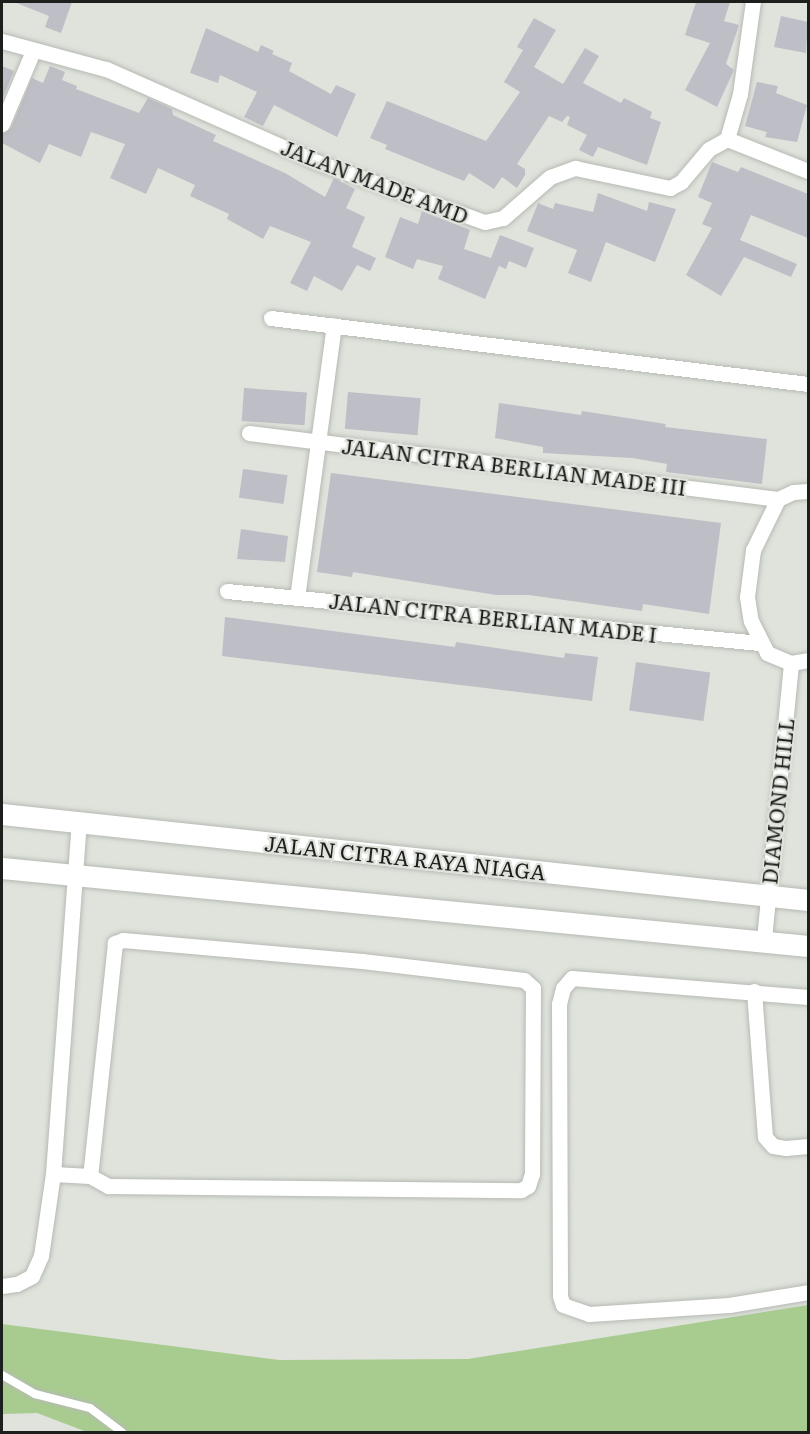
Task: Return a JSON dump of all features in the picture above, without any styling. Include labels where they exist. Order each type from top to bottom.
[{"type":"street","points":[[753,2],[740,94],[727,139],[808,171]]},
{"type":"street","name":"JALAN MADE AMD","points":[[2,40],[33,51],[106,69],[316,162],[485,222],[503,218],[550,177],[575,168],[670,188],[681,182],[710,149],[727,139]]},
{"type":"street","points":[[2,124],[33,51]]},
{"type":"street","points":[[271,318],[808,384]]},
{"type":"street","points":[[297,598],[321,441],[334,326]]},
{"type":"street","name":"JALAN CITRA BERLIAN MADE III","points":[[249,434],[321,441],[778,499]]},
{"type":"street","points":[[808,491],[793,492],[778,499],[753,550],[748,573],[751,621],[759,643],[773,656],[791,663],[808,660]]},
{"type":"street","name":"JALAN CITRA BERLIAN MADE I","points":[[227,591],[759,643]]},
{"type":"street","name":"DIAMOND HILL","points":[[764,939],[791,663]]},
{"type":"street","name":"JALAN CITRA RAYA NIAGA","points":[[2,814],[808,900]]},
{"type":"street","points":[[2,1286],[32,1276],[41,1256],[53,1174],[79,823]]},
{"type":"street","points":[[2,868],[764,939],[808,946]]},
{"type":"street","points":[[53,1174],[90,1176],[108,1186],[521,1191],[528,1186],[532,1174],[533,988],[524,980],[362,962],[123,940],[115,943],[90,1176]]},
{"type":"street","points":[[808,997],[572,978],[563,988],[559,1004],[560,1296],[563,1305],[589,1314],[729,1305],[808,1292]]},
{"type":"street","points":[[754,991],[765,1137],[773,1146],[786,1149],[808,1146]]},
{"type":"lane","points":[[2,1375],[35,1394],[90,1408],[122,1432]]},
{"type":"green space","points":[[808,1305],[808,1432],[87,1432],[37,1413],[2,1414],[2,1324],[279,1360],[468,1359]]},
{"type":"building","points":[[14,2],[72,2],[61,33],[45,27],[49,16]]},
{"type":"building","points":[[696,2],[730,2],[724,21],[739,25],[726,64],[734,70],[717,107],[685,90],[710,43],[685,35]]},
{"type":"building","points":[[781,16],[808,22],[806,53],[774,47]]},
{"type":"building","points":[[534,18],[556,30],[534,67],[563,84],[585,48],[599,56],[583,83],[621,103],[624,98],[652,112],[650,118],[661,122],[647,165],[598,147],[593,157],[579,150],[587,135],[567,125],[570,117],[567,116],[562,122],[549,116],[517,164],[525,169],[525,175],[517,188],[502,177],[494,189],[469,173],[464,181],[385,149],[387,145],[370,138],[387,101],[486,141],[520,92],[504,82],[523,50],[517,47]]},
{"type":"building","points":[[206,28],[258,52],[261,45],[274,51],[272,54],[292,63],[289,71],[331,94],[336,85],[356,94],[337,137],[274,105],[263,126],[244,117],[257,92],[220,75],[218,83],[190,73]]},
{"type":"building","points":[[2,66],[14,71],[2,100]]},
{"type":"building","points":[[50,66],[65,72],[62,80],[77,86],[76,89],[139,113],[148,98],[172,109],[173,115],[216,135],[213,141],[285,173],[325,197],[334,178],[355,189],[346,208],[365,217],[352,247],[376,258],[370,271],[357,265],[342,291],[314,276],[307,291],[290,283],[311,242],[270,226],[263,239],[227,219],[229,214],[190,196],[195,185],[158,168],[146,194],[110,178],[125,144],[91,132],[81,157],[49,144],[40,163],[2,143],[2,134],[11,128],[32,78],[43,83]]},
{"type":"building","points":[[757,82],[778,86],[776,93],[807,105],[797,142],[765,137],[767,132],[745,126]]},
{"type":"building","points":[[712,162],[738,172],[741,167],[808,194],[808,238],[751,215],[740,240],[797,264],[791,277],[744,257],[721,296],[686,275],[712,228],[702,224],[712,203],[698,197]]},
{"type":"building","points":[[598,193],[647,211],[649,202],[676,209],[655,262],[606,242],[591,282],[568,273],[577,250],[527,231],[538,203],[553,209],[555,203],[593,212]]},
{"type":"building","points":[[422,211],[470,230],[464,249],[491,258],[500,235],[534,248],[526,268],[509,261],[506,269],[499,266],[485,299],[438,279],[443,266],[417,259],[413,269],[385,257],[400,217],[418,224]]},
{"type":"building","points":[[244,388],[307,392],[305,425],[242,421]]},
{"type":"building","points":[[348,392],[421,398],[417,435],[345,429]]},
{"type":"building","points":[[499,403],[581,415],[582,411],[666,424],[665,427],[767,439],[762,484],[666,472],[667,464],[632,458],[543,453],[543,447],[495,438]]},
{"type":"building","points":[[243,469],[288,475],[284,504],[239,498]]},
{"type":"building","points":[[331,473],[721,523],[709,614],[643,604],[642,611],[529,595],[496,595],[353,572],[352,577],[317,572]]},
{"type":"building","points":[[241,529],[288,536],[285,562],[237,559]]},
{"type":"building","points":[[225,617],[455,647],[456,642],[564,658],[565,653],[598,657],[592,701],[222,656]]},
{"type":"building","points":[[636,662],[710,672],[703,721],[629,711]]}]
